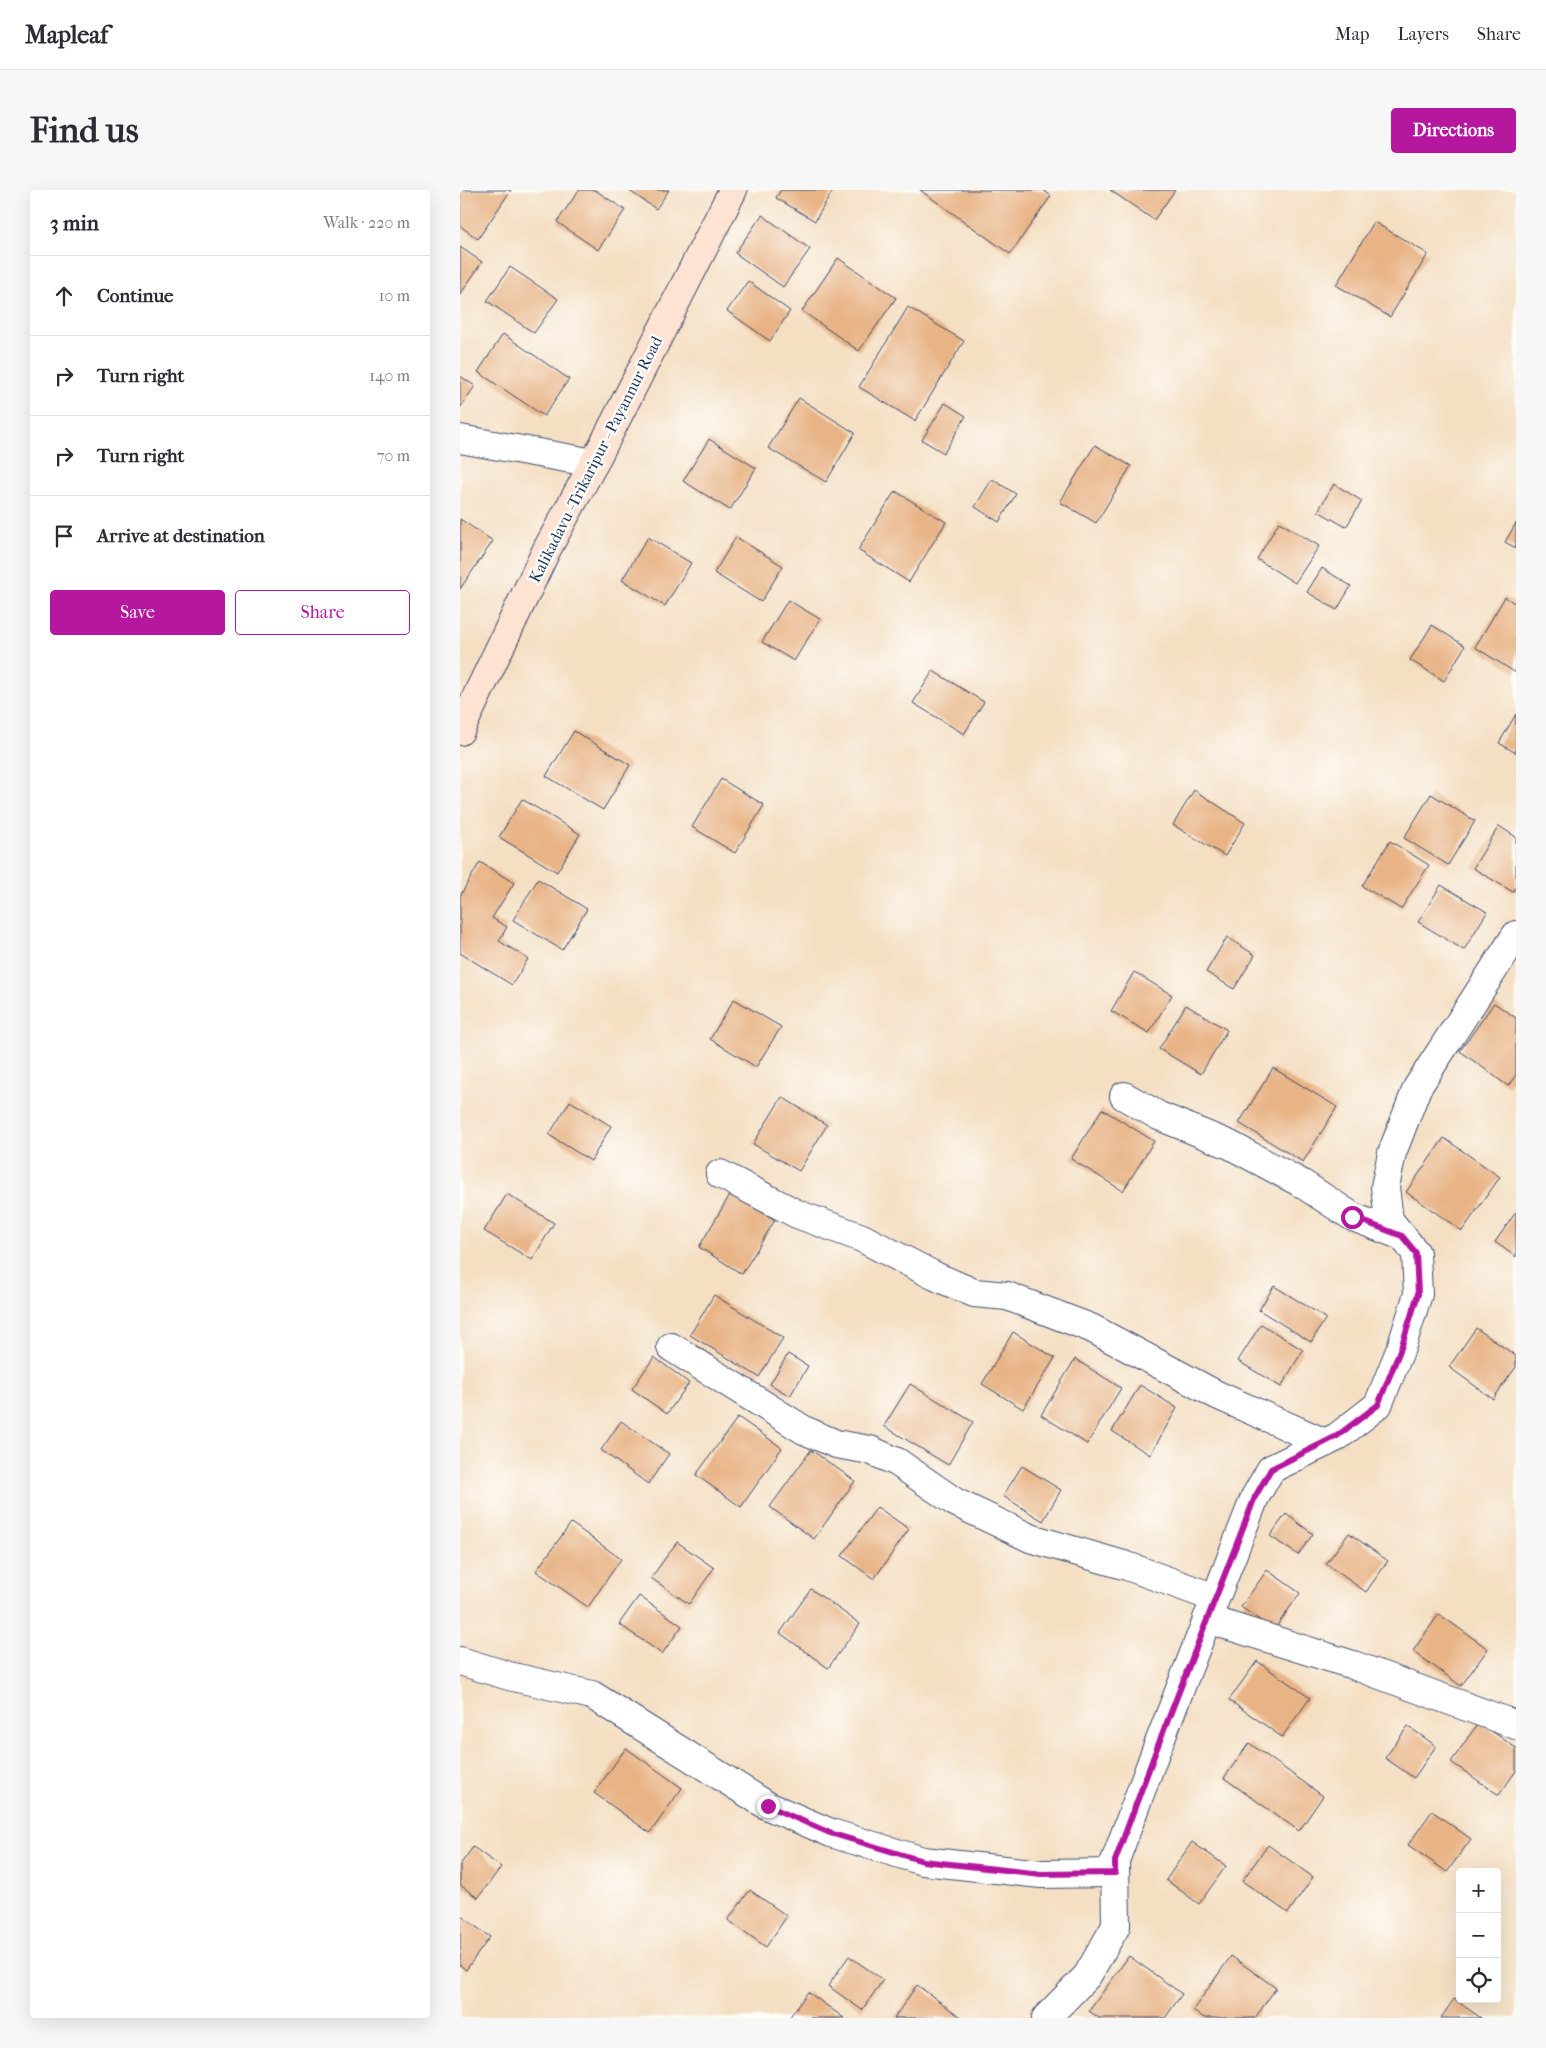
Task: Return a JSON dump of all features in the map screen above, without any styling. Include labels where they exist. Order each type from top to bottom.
[{"type":"main road","name":"Kalikadavu -Trikaripur - Payannur Road","points":[[460,731],[547,548],[594,463],[733,190]]},
{"type":"street","points":[[460,439],[594,463]]},
{"type":"street","points":[[1046,2018],[1087,1976],[1116,1926],[1115,1861],[1255,1497],[1271,1469],[1337,1436],[1378,1405],[1401,1348],[1418,1294],[1416,1253],[1389,1220],[1385,1187],[1392,1153],[1417,1088],[1516,935]]},
{"type":"street","points":[[1124,1096],[1159,1116],[1230,1145],[1301,1184],[1352,1217],[1402,1236]]},
{"type":"street","points":[[720,1174],[797,1214],[862,1238],[935,1276],[974,1293],[1007,1296],[1091,1328],[1217,1395],[1325,1443]]},
{"type":"street","points":[[671,1347],[804,1430],[836,1444],[870,1450],[897,1462],[955,1502],[1030,1538],[1127,1566],[1211,1608],[1353,1665],[1516,1725]]},
{"type":"street","points":[[460,1661],[509,1676],[592,1695],[768,1806],[830,1833],[923,1861],[1041,1874],[1115,1873]]},
{"type":"building","points":[[460,190],[511,190],[478,239],[460,226]]},
{"type":"building","points":[[579,190],[595,190],[625,210],[598,250],[557,222]]},
{"type":"building","points":[[628,190],[669,190],[656,209]]},
{"type":"building","points":[[781,190],[833,190],[815,221],[776,198]]},
{"type":"building","points":[[920,190],[1043,190],[1051,196],[1010,254]]},
{"type":"building","points":[[1110,190],[1175,190],[1154,220]]},
{"type":"building","points":[[762,215],[810,249],[783,287],[735,253]]},
{"type":"building","points":[[1374,222],[1428,254],[1390,317],[1336,285]]},
{"type":"building","points":[[460,247],[482,262],[460,295]]},
{"type":"building","points":[[838,258],[896,298],[859,351],[802,311]]},
{"type":"building","points":[[510,267],[558,299],[534,333],[487,301]]},
{"type":"building","points":[[748,281],[790,311],[770,341],[727,311]]},
{"type":"building","points":[[908,307],[964,341],[915,421],[859,387]]},
{"type":"building","points":[[503,334],[569,379],[544,416],[478,372]]},
{"type":"building","points":[[460,376],[475,386],[460,408]]},
{"type":"building","points":[[799,398],[855,433],[826,482],[768,448]]},
{"type":"building","points":[[945,403],[966,416],[944,453],[922,440]]},
{"type":"building","points":[[709,439],[756,468],[730,510],[683,481]]},
{"type":"building","points":[[1095,445],[1131,466],[1096,523],[1060,502]]},
{"type":"building","points":[[992,479],[1016,494],[999,522],[975,507]]},
{"type":"building","points":[[1334,484],[1362,501],[1346,527],[1318,511]]},
{"type":"building","points":[[895,491],[946,522],[909,582],[858,550]]},
{"type":"building","points":[[460,519],[493,541],[460,589]]},
{"type":"building","points":[[1279,522],[1319,546],[1295,583],[1257,559]]},
{"type":"building","points":[[1516,523],[1516,548],[1505,542]]},
{"type":"building","points":[[648,537],[691,563],[665,606],[622,580]]},
{"type":"building","points":[[736,537],[783,566],[761,602],[714,573]]},
{"type":"building","points":[[1322,568],[1351,586],[1337,610],[1307,592]]},
{"type":"building","points":[[1505,597],[1516,604],[1516,673],[1475,647]]},
{"type":"building","points":[[788,600],[820,619],[794,661],[762,642]]},
{"type":"building","points":[[1432,625],[1465,646],[1444,681],[1410,660]]},
{"type":"building","points":[[933,671],[984,702],[964,734],[913,703]]},
{"type":"building","points":[[1516,714],[1516,753],[1499,743]]},
{"type":"building","points":[[574,731],[630,765],[603,810],[546,776]]},
{"type":"building","points":[[721,779],[764,805],[735,853],[692,827]]},
{"type":"building","points":[[1194,790],[1245,823],[1225,856],[1173,825]]},
{"type":"building","points":[[1431,794],[1475,821],[1448,865],[1404,838]]},
{"type":"building","points":[[522,799],[580,834],[557,872],[499,837]]},
{"type":"building","points":[[1499,826],[1516,837],[1516,886],[1513,892],[1473,868]]},
{"type":"building","points":[[1390,841],[1429,865],[1401,909],[1362,886]]},
{"type":"building","points":[[480,862],[514,883],[492,918],[507,927],[499,941],[528,959],[512,985],[460,953],[460,896]]},
{"type":"building","points":[[538,879],[587,909],[562,950],[513,920]]},
{"type":"building","points":[[1441,885],[1487,912],[1464,950],[1418,922]]},
{"type":"building","points":[[1227,937],[1255,955],[1234,989],[1206,972]]},
{"type":"building","points":[[1134,972],[1172,995],[1149,1033],[1111,1011]]},
{"type":"building","points":[[734,999],[781,1027],[756,1067],[710,1039]]},
{"type":"building","points":[[1494,1003],[1516,1018],[1516,1075],[1508,1086],[1460,1051]]},
{"type":"building","points":[[1186,1005],[1227,1030],[1201,1074],[1159,1049]]},
{"type":"building","points":[[1273,1068],[1337,1107],[1303,1162],[1239,1123]]},
{"type":"building","points":[[782,1097],[827,1125],[799,1171],[753,1144]]},
{"type":"building","points":[[570,1101],[611,1126],[591,1161],[549,1135]]},
{"type":"building","points":[[1102,1109],[1154,1141],[1123,1191],[1071,1159]]},
{"type":"building","points":[[1444,1138],[1500,1177],[1462,1231],[1406,1192]]},
{"type":"building","points":[[731,1193],[775,1220],[742,1274],[699,1247]]},
{"type":"building","points":[[507,1194],[554,1223],[532,1260],[484,1231]]},
{"type":"building","points":[[1516,1212],[1516,1257],[1495,1242]]},
{"type":"building","points":[[1274,1286],[1326,1318],[1311,1342],[1259,1310]]},
{"type":"building","points":[[714,1295],[783,1338],[759,1377],[690,1335]]},
{"type":"building","points":[[1261,1324],[1303,1350],[1281,1387],[1238,1361]]},
{"type":"building","points":[[1476,1328],[1516,1356],[1516,1367],[1493,1399],[1449,1367]]},
{"type":"building","points":[[1013,1332],[1055,1358],[1023,1409],[982,1384]]},
{"type":"building","points":[[788,1354],[808,1366],[790,1396],[770,1384]]},
{"type":"building","points":[[654,1357],[689,1383],[667,1414],[632,1389]]},
{"type":"building","points":[[1075,1359],[1121,1388],[1087,1444],[1041,1415]]},
{"type":"building","points":[[910,1384],[973,1422],[948,1465],[884,1426]]},
{"type":"building","points":[[1140,1385],[1177,1408],[1150,1455],[1112,1431]]},
{"type":"building","points":[[738,1417],[782,1448],[741,1507],[696,1475]]},
{"type":"building","points":[[621,1421],[669,1454],[648,1484],[601,1450]]},
{"type":"building","points":[[811,1450],[855,1481],[814,1539],[770,1507]]},
{"type":"building","points":[[1022,1466],[1061,1490],[1043,1521],[1003,1496]]},
{"type":"building","points":[[877,1507],[909,1529],[874,1579],[842,1556]]},
{"type":"building","points":[[1286,1514],[1313,1534],[1298,1555],[1270,1536]]},
{"type":"building","points":[[571,1523],[621,1559],[588,1607],[536,1571]]},
{"type":"building","points":[[1349,1533],[1388,1561],[1366,1592],[1326,1564]]},
{"type":"building","points":[[677,1542],[714,1568],[689,1604],[651,1578]]},
{"type":"building","points":[[1267,1570],[1300,1593],[1274,1630],[1241,1607]]},
{"type":"building","points":[[811,1589],[860,1624],[828,1668],[780,1633]]},
{"type":"building","points":[[639,1596],[682,1626],[662,1654],[619,1624]]},
{"type":"building","points":[[1439,1614],[1488,1649],[1461,1686],[1413,1651]]},
{"type":"building","points":[[1257,1661],[1310,1698],[1282,1737],[1229,1700]]},
{"type":"building","points":[[1479,1722],[1516,1748],[1516,1771],[1499,1795],[1451,1762]]},
{"type":"building","points":[[1408,1726],[1436,1746],[1414,1778],[1385,1758]]},
{"type":"building","points":[[1249,1743],[1323,1796],[1299,1831],[1224,1778]]},
{"type":"building","points":[[626,1748],[682,1788],[650,1833],[594,1793]]},
{"type":"building","points":[[1432,1811],[1471,1839],[1447,1872],[1408,1845]]},
{"type":"building","points":[[1192,1842],[1226,1866],[1199,1904],[1166,1880]]},
{"type":"building","points":[[1268,1845],[1313,1877],[1288,1913],[1242,1881]]},
{"type":"building","points":[[473,1847],[501,1867],[478,1898],[460,1885],[460,1865]]},
{"type":"building","points":[[750,1890],[787,1916],[766,1947],[728,1920]]},
{"type":"building","points":[[460,1915],[490,1937],[466,1970],[460,1965]]},
{"type":"building","points":[[849,1956],[883,1980],[862,2010],[828,1986]]},
{"type":"building","points":[[1129,1956],[1182,1994],[1165,2018],[1099,2018],[1089,2011]]},
{"type":"building","points":[[1231,1956],[1276,1988],[1255,2018],[1204,2018],[1193,2010]]},
{"type":"building","points":[[917,1985],[962,2018],[894,2018]]},
{"type":"building","points":[[808,1992],[844,2018],[789,2018]]},
{"type":"building","points":[[1454,1999],[1456,2003],[1460,2003],[1481,2018],[1441,2018]]},
{"type":"route","points":[[768,1806],[830,1833],[923,1861],[1041,1874],[1115,1873],[1115,1861],[1155,1753],[1255,1497],[1271,1469],[1337,1436],[1378,1405],[1401,1348],[1418,1294],[1416,1253],[1402,1236],[1352,1217]]}]
